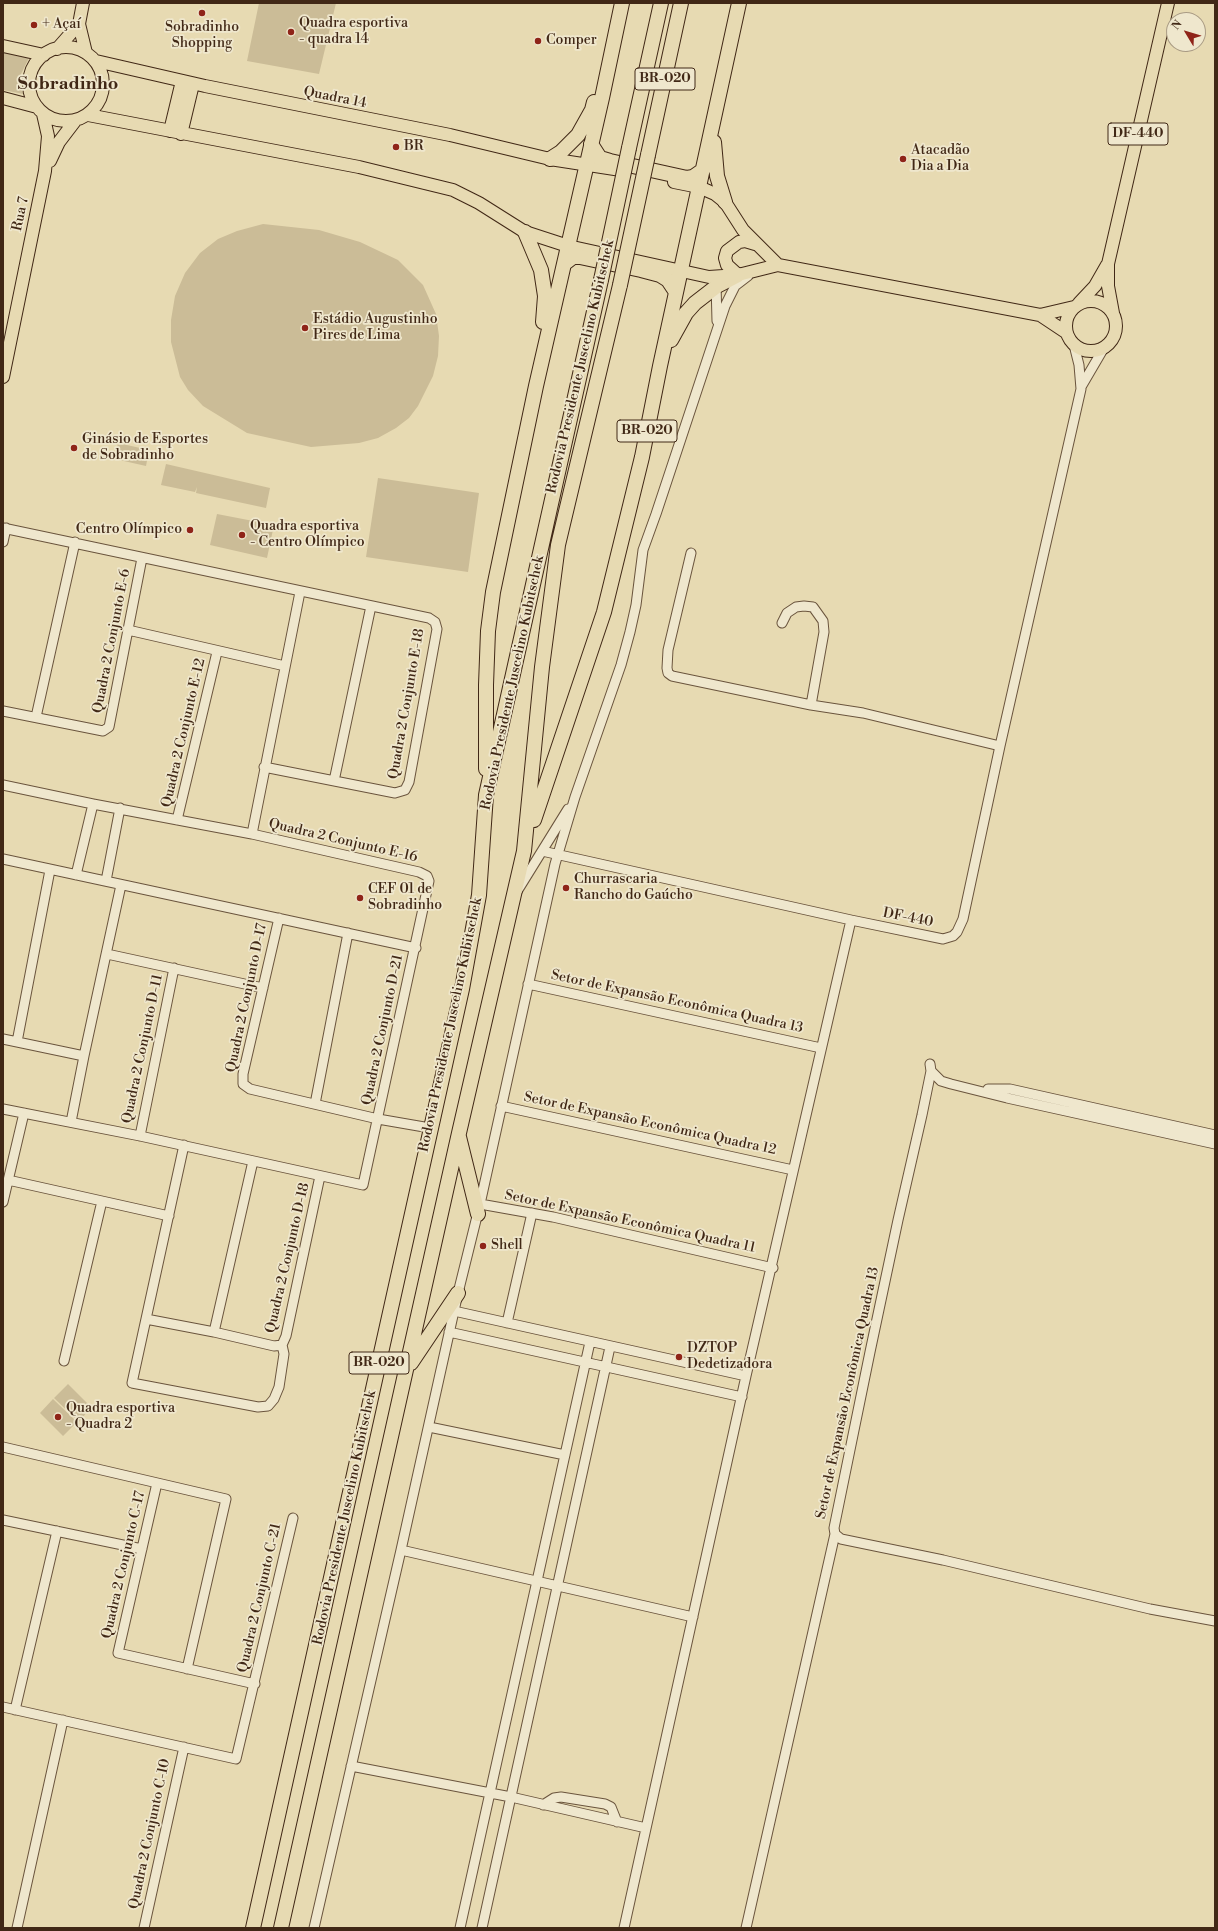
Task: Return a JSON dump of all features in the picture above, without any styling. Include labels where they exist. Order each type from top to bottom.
[{"type":"highway","name":"BR-020","points":[[486,795],[486,685],[489,623],[502,543],[622,3]]},
{"type":"highway","name":"Rodovia Presidente Juscelino Kubitschek","points":[[253,1928],[473,935],[479,895],[486,795],[661,3]]},
{"type":"highway","name":"Rodovia Presidente Juscelino Kubitschek","points":[[281,1928],[459,1133],[524,851],[542,667],[558,545],[620,285],[681,3]]},
{"type":"highway","name":"BR-020","points":[[524,851],[552,762],[604,612],[642,457],[680,270],[739,3]]},
{"type":"highway","points":[[550,159],[561,152],[578,135],[592,110],[605,56],[618,19]]},
{"type":"highway","points":[[713,124],[716,170],[725,202]]},
{"type":"highway","points":[[591,144],[600,158],[610,161],[687,178],[693,177],[702,170]]},
{"type":"highway","points":[[684,184],[696,202]]},
{"type":"highway","points":[[525,232],[541,270],[545,296],[536,386]]},
{"type":"highway","points":[[564,264],[573,257],[580,257],[641,270],[668,280],[676,292]]},
{"type":"highway","points":[[660,366],[686,313],[716,282],[738,275]]},
{"type":"highway","points":[[459,1133],[479,1209]]},
{"type":"highway","points":[[406,1370],[458,1293]]},
{"type":"main road","points":[[83,3],[79,24],[86,53]]},
{"type":"main road","name":"DF-440","points":[[1105,346],[1112,340],[1116,322],[1108,286],[1108,264],[1168,3]]},
{"type":"main road","points":[[57,49],[79,24]]},
{"type":"main road","points":[[3,46],[44,55]]},
{"type":"main road","points":[[3,98],[40,110],[58,121],[75,121],[88,115],[97,106],[103,89],[102,72],[96,61],[86,53],[67,47],[57,49],[44,55],[37,62],[30,80],[29,89],[40,110]]},
{"type":"main road","name":"Quadra 14","points":[[96,61],[188,83],[450,135],[550,159],[587,164],[699,187],[715,194],[725,202]]},
{"type":"main road","points":[[175,132],[188,83]]},
{"type":"main road","name":"Rua 7","points":[[3,377],[48,151],[48,136],[40,110]]},
{"type":"main road","points":[[88,115],[359,167],[453,190],[480,203],[525,232],[568,246],[680,270],[716,282]]},
{"type":"main road","points":[[45,171],[59,142],[75,121]]},
{"type":"main road","points":[[725,202],[743,230],[755,244],[778,265]]},
{"type":"main road","points":[[755,244],[745,241],[739,242],[727,251],[725,258],[727,265],[738,275],[756,272],[778,265],[1040,315],[1067,333]]},
{"type":"main road","name":"DF-440","points":[[1074,345],[1067,333],[1066,319],[1095,286],[1108,264]]},
{"type":"main road","points":[[1040,315],[1077,305],[1086,301],[1098,302],[1107,306],[1113,313]]},
{"type":"main road","points":[[1074,345],[1087,351],[1096,350],[1105,346]]},
{"type":"street","points":[[314,1928],[429,1427],[449,1332],[479,1209],[558,855],[575,797],[621,666],[636,605],[643,550],[716,332],[725,306],[735,286],[756,272]]},
{"type":"street","points":[[716,282],[716,332]]},
{"type":"street","name":"DF-440","points":[[542,851],[851,920],[943,939],[953,936],[957,932],[963,919],[1080,388],[1079,365],[1074,345]]},
{"type":"street","name":"DF-440","points":[[1080,388],[1105,346]]},
{"type":"street","points":[[3,542],[4,528],[371,606],[334,781],[264,767]]},
{"type":"street","points":[[3,711],[36,717],[74,542]]},
{"type":"street","points":[[691,553],[668,650],[666,662],[668,673],[678,678],[811,705],[871,715],[1000,746]]},
{"type":"street","name":"Quadra 2 Conjunto E-6","points":[[36,717],[103,731],[108,729],[142,558]]},
{"type":"street","points":[[252,834],[264,767],[300,592]]},
{"type":"street","name":"Quadra 2 Conjunto E-18","points":[[334,781],[395,793],[405,790],[409,782],[437,628],[435,622],[428,618],[371,606]]},
{"type":"street","points":[[782,622],[787,613],[804,606],[813,607],[823,621],[824,632],[811,705]]},
{"type":"street","points":[[128,630],[218,652],[285,666]]},
{"type":"street","name":"Quadra 2 Conjunto E-12","points":[[177,820],[218,652]]},
{"type":"street","name":"Quadra 2 Conjunto E-16","points":[[3,785],[92,804],[120,808],[252,834],[419,872],[427,876]]},
{"type":"street","points":[[512,900],[526,880],[575,797]]},
{"type":"street","points":[[76,875],[92,804]]},
{"type":"street","points":[[106,881],[120,808]]},
{"type":"street","points":[[3,859],[416,948]]},
{"type":"street","points":[[17,1042],[50,870]]},
{"type":"street","name":"Quadra 2 Conjunto D-21","points":[[320,1176],[363,1185],[429,887],[427,876]]},
{"type":"street","points":[[71,1122],[121,884]]},
{"type":"street","name":"Quadra 2 Conjunto D-17","points":[[279,918],[243,1074],[244,1084],[250,1089],[315,1104]]},
{"type":"street","points":[[624,1928],[746,1376],[773,1268],[793,1170],[851,920]]},
{"type":"street","points":[[348,933],[315,1104],[378,1119],[430,1128]]},
{"type":"street","points":[[107,954],[263,988]]},
{"type":"street","name":"Quadra 2 Conjunto D-11","points":[[140,1136],[174,968]]},
{"type":"street","name":"Setor de Expansão Econômica Quadra 13","points":[[528,984],[821,1048]]},
{"type":"street","points":[[3,1039],[84,1056]]},
{"type":"street","name":"Setor de Expansão Econômica Quadra 13","points":[[976,1089],[941,1081],[931,1067],[834,1528],[835,1534],[841,1539],[943,1560],[1150,1609],[1215,1621]]},
{"type":"street","points":[[976,1089],[1010,1089],[1215,1134]]},
{"type":"street","points":[[976,1089],[1008,1098],[1215,1144]]},
{"type":"street","name":"Setor de Expansão Econômica Quadra 12","points":[[501,1106],[793,1170]]},
{"type":"street","points":[[3,1108],[184,1145],[320,1176]]},
{"type":"street","points":[[3,1202],[24,1113]]},
{"type":"street","points":[[184,1145],[146,1319],[214,1332],[274,1346],[282,1345]]},
{"type":"street","points":[[214,1332],[253,1161]]},
{"type":"street","name":"Quadra 2 Conjunto D-18","points":[[146,1319],[132,1383],[258,1407],[268,1406],[274,1399],[279,1387],[283,1362],[282,1345],[286,1336],[320,1176]]},
{"type":"street","points":[[8,1180],[169,1216]]},
{"type":"street","points":[[64,1362],[102,1201]]},
{"type":"street","name":"Setor de Expansão Econômica Quadra 11","points":[[479,1209],[532,1213],[773,1268]]},
{"type":"street","points":[[507,1323],[532,1213]]},
{"type":"street","points":[[454,1311],[610,1347],[746,1376]]},
{"type":"street","points":[[449,1332],[742,1396]]},
{"type":"street","points":[[460,1928],[590,1342]]},
{"type":"street","points":[[482,1928],[610,1347]]},
{"type":"street","points":[[429,1427],[565,1455]]},
{"type":"street","points":[[3,1447],[226,1499],[187,1669],[255,1684]]},
{"type":"street","name":"Quadra 2 Conjunto C-17","points":[[158,1483],[118,1653],[187,1669]]},
{"type":"street","name":"Quadra 2 Conjunto C-21","points":[[184,1747],[236,1759],[255,1684],[293,1518]]},
{"type":"street","points":[[3,1520],[142,1549]]},
{"type":"street","points":[[16,1710],[57,1531]]},
{"type":"street","points":[[746,1928],[835,1534]]},
{"type":"street","points":[[401,1550],[693,1617]]},
{"type":"street","points":[[3,1707],[184,1747]]},
{"type":"street","points":[[17,1928],[63,1720]]},
{"type":"street","name":"Quadra 2 Conjunto C-10","points":[[144,1928],[184,1747]]},
{"type":"street","points":[[351,1766],[511,1797],[646,1828]]},
{"type":"street","points":[[544,1805],[554,1798],[561,1797],[605,1804],[611,1807],[617,1822]]},
{"type":"shaded area","name":"Quadra esportiva - quadra 14","points":[[259,3],[336,3],[319,74],[247,61]]},
{"type":"shaded area","points":[[3,52],[29,58],[21,74],[20,84],[23,94],[3,90]]},
{"type":"shaded area","name":"Estádio Augustinho Pires de Lima","points":[[263,224],[319,230],[360,242],[398,260],[423,285],[436,314],[439,336],[438,356],[433,376],[418,406],[409,418],[396,428],[378,438],[359,443],[311,447],[247,433],[203,406],[188,390],[180,377],[171,342],[171,320],[175,296],[185,273],[200,253],[218,239],[237,231]]},
{"type":"shaded area","points":[[118,443],[149,450],[146,466],[115,459]]},
{"type":"shaded area","points":[[166,464],[270,488],[266,508],[196,493],[197,487],[195,492],[161,485]]},
{"type":"shaded area","points":[[378,478],[479,493],[468,572],[366,557]]},
{"type":"shaded area","name":"Quadra esportiva - Centro Olímpico","points":[[217,514],[274,525],[267,558],[210,545]]},
{"type":"shaded area","name":"Quadra esportiva - Quadra 2","points":[[68,1384],[91,1407],[79,1422],[54,1398]]},
{"type":"shaded area","name":"Quadra esportiva - Quadra 2","points":[[53,1399],[77,1422],[63,1436],[40,1413]]},
{"type":"place","name":"Sobradinho Shopping","points":[[202,13]]},
{"type":"place","name":"+ Açaí","points":[[34,25]]},
{"type":"place","name":"Quadra esportiva - quadra 14","points":[[291,32]]},
{"type":"place","name":"Comper","points":[[538,41]]},
{"type":"place","name":"BR","points":[[396,147]]},
{"type":"place","name":"Atacadão Dia a Dia","points":[[903,159]]},
{"type":"place","name":"Estádio Augustinho Pires de Lima","points":[[305,328]]},
{"type":"place","name":"Ginásio de Esportes de Sobradinho","points":[[74,448]]},
{"type":"place","name":"Centro Olímpico","points":[[190,530]]},
{"type":"place","name":"Quadra esportiva - Centro Olímpico","points":[[242,535]]},
{"type":"place","name":"Churrascaria Rancho do Gaúcho","points":[[566,888]]},
{"type":"place","name":"CEF 01 de Sobradinho","points":[[360,898]]},
{"type":"place","name":"Shell","points":[[483,1246]]},
{"type":"place","name":"DZTOP Dedetizadora","points":[[679,1357]]},
{"type":"place","name":"Quadra esportiva - Quadra 2","points":[[58,1417]]},
{"type":"district","name":"Sobradinho","points":[[68,85]]}]
